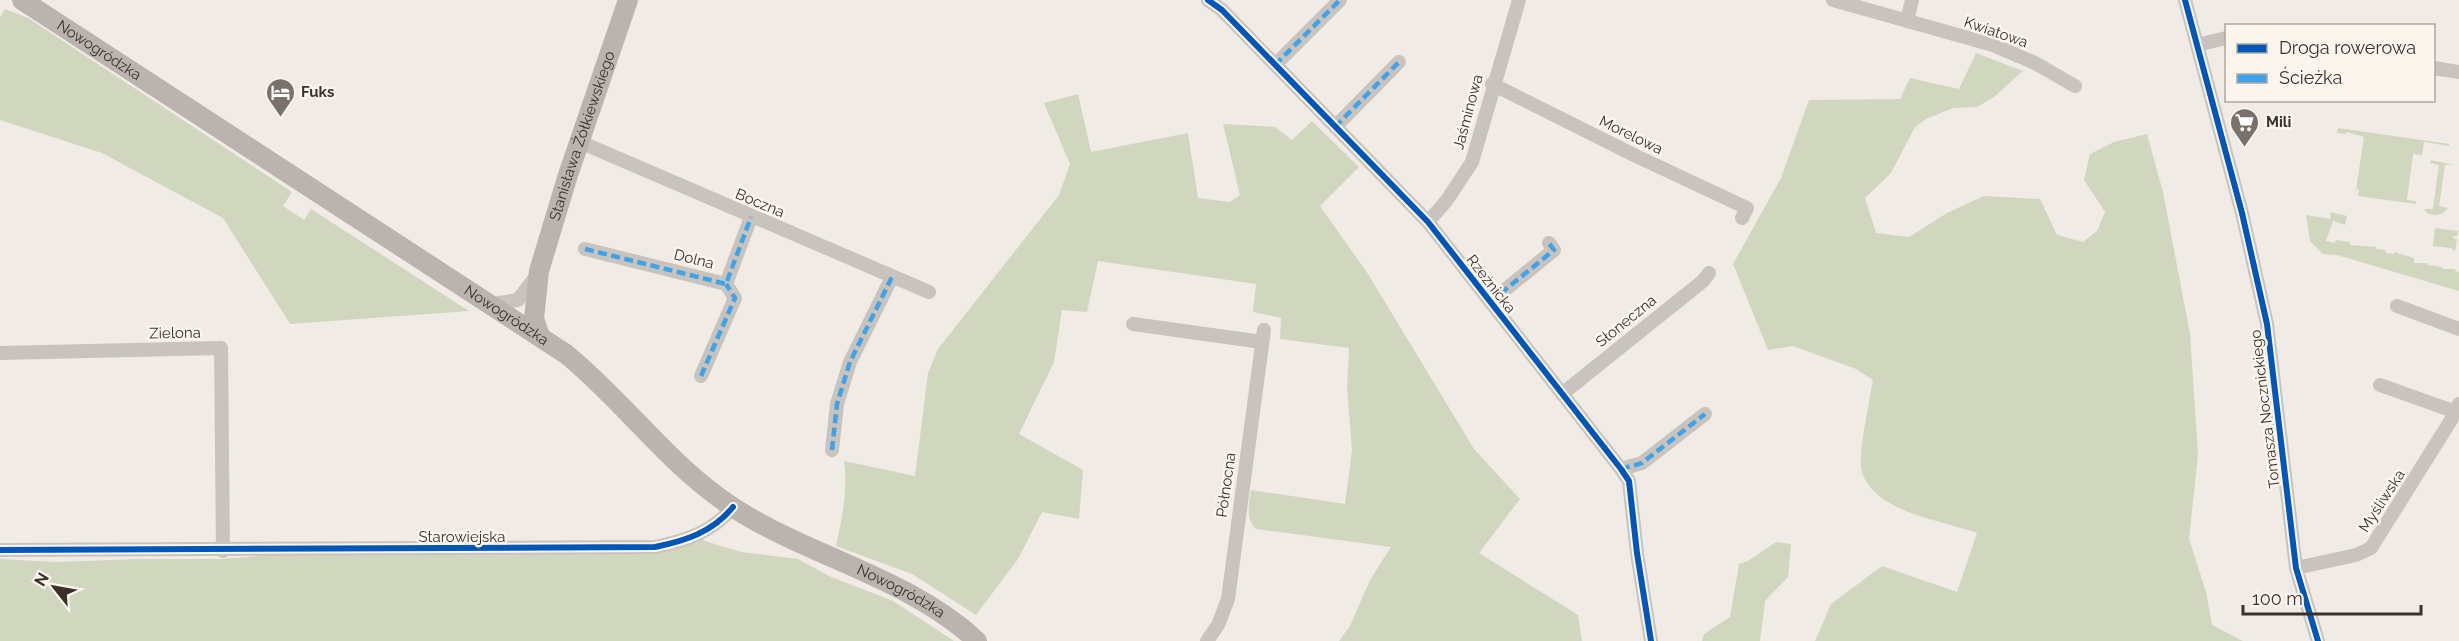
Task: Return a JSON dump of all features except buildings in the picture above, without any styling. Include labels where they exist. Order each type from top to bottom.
[{"type":"main road","name":"Nowogródzka","points":[[22,0],[540,336],[592,375],[696,480],[733,507],[780,535],[890,584],[933,607],[956,621],[977,641]]},
{"type":"main road","name":"Stanisława Żółkiewskiego","points":[[540,336],[534,319],[539,271],[628,0]]},
{"type":"street","name":"Rzeźnicka","points":[[1208,0],[1222,10],[1428,222],[1621,469],[1629,481],[1637,554],[1651,641]]},
{"type":"street","points":[[1275,65],[1340,0]]},
{"type":"street","name":"Jaśminowa","points":[[1428,222],[1447,200],[1472,162],[1492,84],[1519,0]]},
{"type":"street","name":"Kwiatowa","points":[[1833,0],[1993,45],[2035,63],[2075,86]]},
{"type":"street","points":[[1907,21],[1912,0]]},
{"type":"street","name":"Tomasza Nocznickiego","points":[[2185,0],[2242,213],[2267,324],[2296,568],[2318,641]]},
{"type":"street","points":[[2197,45],[2225,39]]},
{"type":"street","points":[[1335,128],[1400,62]]},
{"type":"street","points":[[2435,68],[2459,72]]},
{"type":"street","name":"Morelowa","points":[[1492,84],[1747,208],[1742,218]]},
{"type":"street","name":"Boczna","points":[[580,141],[751,217],[929,292]]},
{"type":"street","name":"Dolna","points":[[585,249],[726,284],[751,217]]},
{"type":"street","points":[[1490,302],[1554,250],[1549,243]]},
{"type":"street","name":"Stanisława Żółkiewskiego","points":[[492,304],[518,300],[539,271]]},
{"type":"street","name":"Słoneczna","points":[[1562,394],[1703,281],[1709,273]]},
{"type":"street","points":[[832,450],[837,404],[850,362],[892,277]]},
{"type":"street","points":[[701,376],[735,298],[726,284]]},
{"type":"street","points":[[2397,306],[2459,329]]},
{"type":"street","name":"Północna","points":[[1132,324],[1263,336],[1228,599],[1213,639]]},
{"type":"street","name":"Zielona","points":[[0,353],[221,348],[223,550]]},
{"type":"street","points":[[2380,385],[2458,408]]},
{"type":"street","name":"Myśliwska","points":[[2296,568],[2356,555],[2371,548],[2458,408]]},
{"type":"street","points":[[1621,469],[1642,463],[1705,414]]},
{"type":"street","name":"Starowiejska","points":[[0,550],[655,547],[679,542],[706,531],[724,518],[733,507]]},
{"type":"green space","points":[[5,9],[28,18],[292,192],[283,206],[304,220],[311,209],[469,311],[290,324],[223,218],[102,153],[0,120],[0,17]]},
{"type":"green space","points":[[1976,53],[2023,71],[1994,97],[1977,107],[1953,108],[1926,119],[1915,127],[1891,173],[1865,198],[1876,233],[1909,237],[1947,213],[1984,196],[2040,199],[2057,235],[2083,242],[2097,231],[2105,212],[2084,180],[2090,154],[2114,142],[2147,134],[2163,192],[2190,334],[2198,455],[2189,539],[2206,592],[2212,625],[2243,641],[1815,641],[1831,604],[1882,566],[1957,592],[1977,533],[1911,513],[1881,497],[1869,486],[1862,472],[1861,454],[1873,380],[1856,369],[1793,346],[1768,350],[1733,264],[1781,178],[1809,100],[1900,99],[1910,78],[1959,89]]},
{"type":"green space","points":[[1078,94],[1091,152],[1188,133],[1198,198],[1230,202],[1240,195],[1223,124],[1275,127],[1292,140],[1312,121],[1359,167],[1320,206],[1368,274],[1474,449],[1520,499],[1479,553],[1578,615],[1582,641],[1339,641],[1350,626],[1370,580],[1391,547],[1256,529],[1250,520],[1249,511],[1251,490],[1345,504],[1352,450],[1347,388],[1349,348],[1280,339],[1281,318],[1253,312],[1256,284],[1098,261],[1087,312],[1062,310],[1054,362],[1019,434],[1083,470],[1079,519],[1042,512],[1018,559],[976,615],[912,574],[836,546],[845,493],[844,461],[915,476],[928,373],[938,349],[1059,195],[1070,164],[1044,103]]},
{"type":"green space","points":[[2338,128],[2449,144],[2449,146],[2424,142],[2422,155],[2413,154],[2407,200],[2416,201],[2416,204],[2358,196],[2359,189],[2355,197],[2364,137],[2346,132],[2346,134],[2337,133]]},
{"type":"green space","points":[[2431,160],[2453,165],[2445,165],[2439,206],[2448,208],[2436,215],[2427,213],[2424,209],[2433,209],[2439,165],[2430,163]]},
{"type":"green space","points":[[2330,212],[2347,216],[2345,225],[2333,221],[2326,241],[2335,243],[2336,240],[2350,242],[2350,245],[2376,247],[2376,249],[2386,250],[2386,253],[2394,254],[2394,252],[2414,258],[2414,263],[2427,263],[2442,267],[2442,269],[2456,269],[2455,271],[2459,272],[2459,291],[2337,255],[2323,254],[2310,241],[2306,215],[2331,219]]},
{"type":"green space","points":[[2435,228],[2458,231],[2457,236],[2453,236],[2457,239],[2455,251],[2451,248],[2433,246]]},
{"type":"green space","points":[[698,535],[705,541],[741,552],[798,559],[829,576],[893,601],[954,641],[0,641],[0,559],[56,562],[222,559],[403,544],[676,542]]},
{"type":"green space","points":[[1776,542],[1791,544],[1788,577],[1765,601],[1760,641],[1702,641],[1704,634],[1730,617],[1739,564],[1748,561]]},
{"type":"marked path","points":[[1275,65],[1340,0]]},
{"type":"marked path","points":[[1335,127],[1399,62]]},
{"type":"marked path","points":[[585,249],[726,284],[751,217]]},
{"type":"marked path","points":[[1490,302],[1554,250],[1549,243]]},
{"type":"marked path","points":[[832,450],[837,404],[850,362],[892,277]]},
{"type":"marked path","points":[[701,376],[735,298],[726,284]]},
{"type":"marked path","points":[[1621,469],[1642,463],[1705,414]]},
{"type":"cycle path","points":[[1208,0],[1222,10],[1428,222],[1621,469],[1629,481],[1637,553],[1651,641]]},
{"type":"cycle path","points":[[2185,0],[2242,213],[2267,324],[2296,568],[2318,641]]},
{"type":"cycle path","points":[[0,550],[655,547],[698,534],[717,523],[733,507]]},
{"type":"place","name":"Fuks","points":[[280,118]]},
{"type":"place","name":"Mili","points":[[2245,148]]}]
